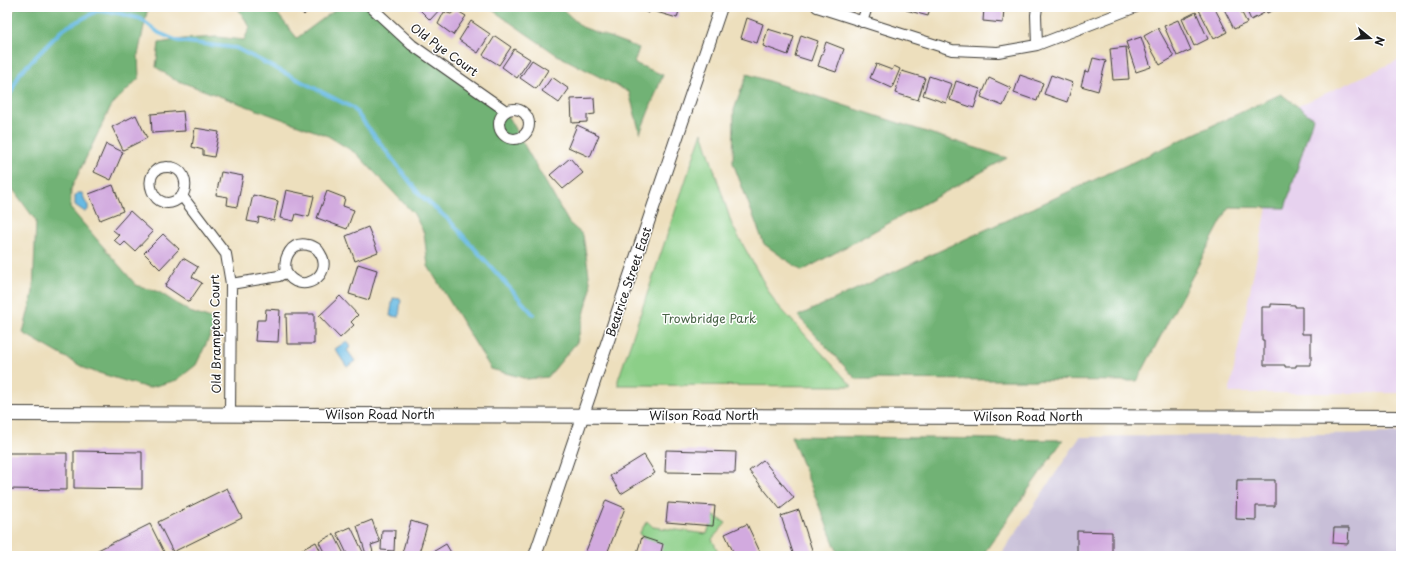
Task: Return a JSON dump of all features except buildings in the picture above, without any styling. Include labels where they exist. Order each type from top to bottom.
[{"type":"main road","name":"Wilson Road North","points":[[7,414],[1401,418]]},
{"type":"street","name":"Old Pye Court","points":[[371,7],[412,45],[506,110]]},
{"type":"street","name":"Beatrice Street East","points":[[535,556],[721,7]]},
{"type":"street","points":[[817,7],[952,50],[998,52],[1037,46],[1136,7]]},
{"type":"street","points":[[862,22],[867,7]]},
{"type":"street","points":[[1037,7],[1037,46]]},
{"type":"street","name":"Old Brampton Court","points":[[182,196],[226,254],[231,284],[230,415]]},
{"type":"street","points":[[231,284],[279,276],[286,272]]},
{"type":"shaded area","points":[[1401,59],[1401,393],[1229,393],[1267,208],[1276,116]]},
{"type":"shaded area","points":[[1401,433],[1401,556],[1000,556],[1080,437]]},
{"type":"green space","points":[[16,7],[148,7],[138,55],[139,78],[111,106],[71,189],[70,208],[136,285],[159,292],[190,312],[217,321],[196,365],[177,380],[148,388],[86,369],[23,333],[33,292],[36,221],[7,181],[7,101],[10,78],[7,40],[10,23]]},
{"type":"green space","points":[[237,7],[272,7],[297,38],[339,7],[370,7],[504,110],[569,223],[583,235],[591,288],[577,342],[548,377],[527,379],[491,369],[428,266],[424,233],[414,214],[357,154],[328,136],[173,79],[156,67],[159,43],[184,39],[217,37],[244,40],[250,27]]},
{"type":"green space","points":[[488,7],[560,7],[582,27],[639,48],[634,63],[663,75],[640,133],[629,92],[557,55]]},
{"type":"green space","points":[[747,74],[1007,158],[802,271],[764,244],[733,163],[734,110]]},
{"type":"green space","points":[[1281,94],[1313,118],[1285,208],[1229,207],[1137,381],[856,379],[798,316]]},
{"type":"green space","name":"Trowbridge Park","points":[[702,132],[732,225],[774,301],[852,386],[618,385],[618,380]]},
{"type":"green space","points":[[791,436],[1063,440],[982,556],[839,556]]},
{"type":"green space","points":[[713,515],[726,523],[712,539],[720,556],[655,556],[657,548],[639,534],[647,521],[653,527],[707,534]]},
{"type":"water","points":[[77,193],[82,193],[88,205],[88,210],[85,212],[75,205],[75,196]]},
{"type":"water","points":[[393,298],[401,299],[399,317],[390,316]]},
{"type":"water","points":[[347,341],[351,347],[347,350],[355,361],[347,367],[335,349]]},
{"type":"waterway","points":[[7,101],[20,73],[63,29],[97,11],[118,13],[141,19],[159,33],[178,41],[236,48],[353,108],[420,195],[450,221],[533,314]]}]
